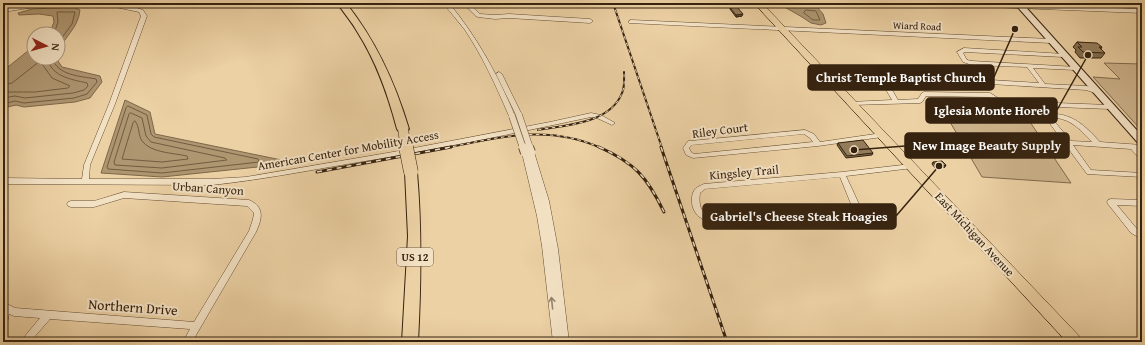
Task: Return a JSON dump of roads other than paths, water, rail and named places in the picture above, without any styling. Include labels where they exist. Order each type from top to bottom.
[{"type":"highway","name":"US 12","points":[[342,3],[357,22],[375,52],[397,104],[403,129],[411,172],[415,229],[415,273],[410,342]]},
{"type":"main road","name":"East Michigan Avenue","points":[[758,3],[1076,342]]},
{"type":"main road","points":[[1020,5],[1142,142]]},
{"type":"street","points":[[3,10],[48,3]]},
{"type":"street","points":[[85,182],[87,165],[112,104],[144,16],[141,11],[133,5],[122,7],[116,3]]},
{"type":"street","points":[[446,3],[473,37],[486,58],[515,116]]},
{"type":"street","points":[[451,3],[488,54],[503,81],[545,201],[554,249],[564,342]]},
{"type":"street","points":[[466,3],[478,15],[590,21]]},
{"type":"street","points":[[939,3],[1142,11]]},
{"type":"street","name":"Wiard Road","points":[[631,22],[1051,41]]},
{"type":"street","points":[[1063,55],[964,50],[960,52],[965,61],[972,63],[1075,68]]},
{"type":"street","points":[[1029,66],[1044,86]]},
{"type":"street","points":[[894,86],[891,80],[894,76],[919,79],[1087,88],[1095,91]]},
{"type":"street","points":[[852,103],[920,101],[922,91],[919,79]]},
{"type":"street","points":[[887,86],[896,102]]},
{"type":"street","points":[[836,87],[894,86],[922,91],[990,95],[1002,102],[1110,107]]},
{"type":"street","name":"American Center for Mobility Access","points":[[3,181],[212,182],[246,179],[400,153],[550,124],[591,114],[612,122]]},
{"type":"street","points":[[1098,144],[1071,119],[1050,118],[1089,172],[1139,175],[1142,182]]},
{"type":"street","name":"Riley Court","points":[[818,144],[812,136],[805,132],[690,143],[686,148],[688,153],[693,156],[818,144],[882,135]]},
{"type":"street","points":[[1069,144],[1142,146]]},
{"type":"street","points":[[1133,146],[1142,157]]},
{"type":"street","points":[[528,152],[541,216],[557,342]]},
{"type":"street","name":"Kingsley Trail","points":[[842,174],[855,204],[853,210],[790,214],[724,221],[704,217],[701,214],[696,201],[698,190],[704,187],[911,166]]},
{"type":"street","name":"Urban Canyon","points":[[72,204],[94,204],[124,195],[249,203],[254,207],[258,212],[258,219],[252,232],[197,326]]},
{"type":"street","points":[[1142,203],[1111,202],[1134,231],[1142,236]]},
{"type":"street","points":[[3,307],[3,325]]},
{"type":"street","name":"Northern Drive","points":[[3,307],[14,312],[197,326]]},
{"type":"street","points":[[24,342],[48,315]]},
{"type":"street","points":[[187,342],[197,326]]},
{"type":"water","points":[[781,5],[817,7],[823,14],[826,23],[821,25],[811,23]]},
{"type":"water","points":[[74,7],[80,10],[77,22],[66,39],[66,26],[52,26],[54,22],[53,16],[39,14],[19,15],[18,13],[32,9]]},
{"type":"water","points":[[26,52],[26,66],[61,66],[100,76],[102,82],[90,98],[75,102],[24,107],[16,105],[3,108],[3,71]]},
{"type":"water","points":[[125,100],[150,112],[155,134],[296,163],[162,177],[101,173]]},
{"type":"railway","points":[[613,3],[662,148]]},
{"type":"railway","points":[[538,130],[586,121],[608,111],[616,103],[623,91],[624,72]]},
{"type":"railway","points":[[451,147],[505,137],[543,135],[562,136],[601,148]]},
{"type":"railway","points":[[317,172],[451,147]]},
{"type":"railway","points":[[446,148],[451,147]]},
{"type":"railway","points":[[661,147],[727,342]]},
{"type":"railway","points":[[601,148],[622,159],[639,172],[652,189],[664,212]]},
{"type":"place","name":"Christ Temple Baptist Church","points":[[1015,29]]},
{"type":"place","name":"Iglesia Monte Horeb","points":[[1088,55]]},
{"type":"place","name":"New Image Beauty Supply","points":[[854,150]]},
{"type":"place","name":"Gabriel's Cheese Steak Hoagies","points":[[939,166]]}]
